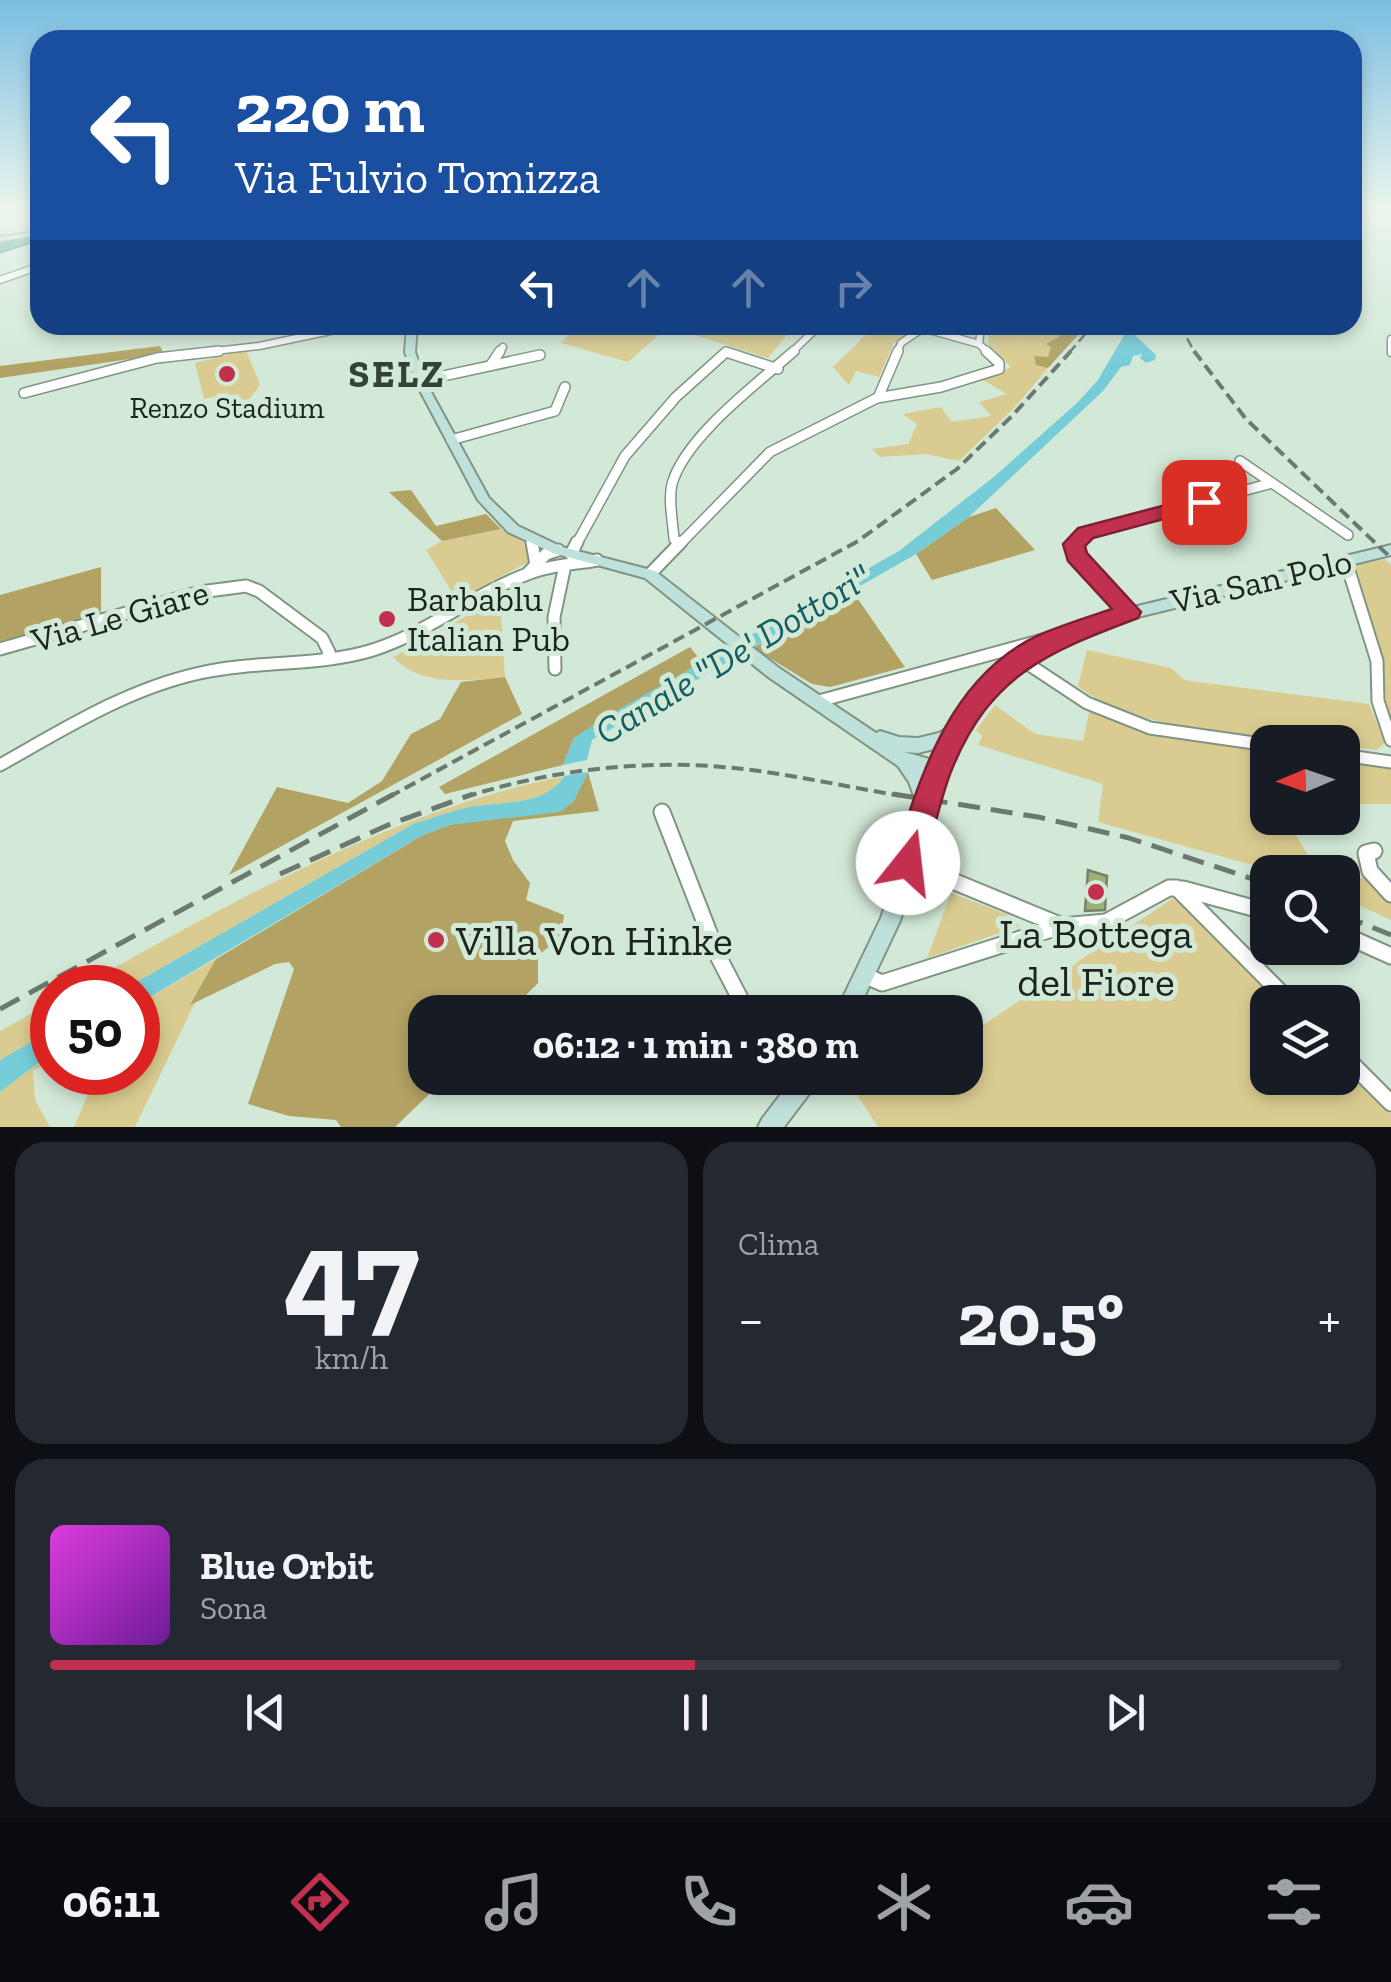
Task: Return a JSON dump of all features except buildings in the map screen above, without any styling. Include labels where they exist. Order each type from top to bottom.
[{"type":"street","points":[[0,280],[30,270]]},
{"type":"street","points":[[24,393],[158,358],[259,346],[311,335]]},
{"type":"street","points":[[411,335],[410,352],[420,381],[450,440],[484,500],[513,529],[565,556],[599,560],[650,574],[743,648],[863,731],[938,768]]},
{"type":"street","points":[[678,544],[674,539],[674,478],[703,436],[778,370],[811,335]]},
{"type":"street","points":[[877,398],[885,386],[895,352],[915,335]]},
{"type":"street","points":[[650,574],[770,452],[877,398],[941,388],[999,369],[999,363],[979,344],[952,335]]},
{"type":"street","points":[[979,344],[980,335]]},
{"type":"street","points":[[1391,339],[1391,352]]},
{"type":"street","points":[[490,366],[503,347]]},
{"type":"street","points":[[555,669],[554,617],[565,556],[624,456],[676,397],[726,352],[778,370]]},
{"type":"street","points":[[420,381],[540,355]]},
{"type":"street","points":[[450,440],[555,411],[565,387]]},
{"type":"street","points":[[1240,461],[1348,535]]},
{"type":"street","points":[[1129,612],[1076,556],[1074,544],[1085,533],[1272,483]]},
{"type":"street","points":[[531,540],[537,569]]},
{"type":"street","name":"Via San Polo","points":[[855,995],[890,921],[925,806],[954,732],[972,706],[1022,660],[1065,634],[1129,612],[1391,550]]},
{"type":"street","points":[[0,765],[118,700],[175,678],[234,667],[327,660],[397,642],[565,556]]},
{"type":"street","points":[[1348,568],[1377,661],[1378,701],[1391,740]]},
{"type":"street","name":"Via Le Giare","points":[[0,649],[200,592],[246,586],[259,591],[322,638],[327,660]]},
{"type":"street","points":[[819,701],[1065,634]]},
{"type":"street","points":[[1022,660],[1087,704],[1150,728],[1250,742]]},
{"type":"street","points":[[906,753],[937,743],[954,732]]},
{"type":"street","points":[[906,753],[925,806]]},
{"type":"street","points":[[1360,758],[1391,762]]},
{"type":"street","points":[[662,812],[718,956],[738,995]]},
{"type":"street","points":[[1374,851],[1366,852],[1366,864],[1374,880],[1391,894]]},
{"type":"street","points":[[908,863],[1062,926],[1087,928],[1116,922],[1169,888],[1250,907]]},
{"type":"street","points":[[1177,888],[1273,985]]},
{"type":"street","points":[[866,976],[882,982],[1062,926]]},
{"type":"street","points":[[1360,942],[1391,956]]},
{"type":"street","points":[[1360,1072],[1391,1102]]},
{"type":"street","points":[[770,1127],[791,1095]]},
{"type":"shaded area","points":[[568,335],[659,335],[628,362],[561,343]]},
{"type":"shaded area","points":[[694,335],[787,335],[768,358]]},
{"type":"shaded area","points":[[866,335],[906,335],[894,343],[879,377],[856,371],[849,385],[833,367]]},
{"type":"shaded area","points":[[989,335],[1060,336],[1047,344],[1051,347],[1048,358],[1035,356],[1036,365],[1048,368],[1014,408],[959,461],[926,454],[880,457],[872,449],[908,444],[917,424],[903,414],[941,407],[952,422],[991,416],[979,402],[1007,394],[983,380],[1011,367],[988,344]]},
{"type":"shaded area","points":[[1078,335],[1048,368],[1036,365],[1034,356],[1048,357],[1051,347],[1046,344],[1060,336]]},
{"type":"shaded area","points":[[160,346],[164,354],[0,378],[0,366]]},
{"type":"shaded area","name":"Renzo Stadium","points":[[246,350],[260,385],[248,401],[213,408],[214,397],[204,399],[195,363]]},
{"type":"shaded area","points":[[411,490],[436,526],[486,514],[501,529],[442,541],[389,492]]},
{"type":"shaded area","points":[[996,508],[1035,550],[932,580],[916,554],[969,517]]},
{"type":"shaded area","points":[[501,529],[524,542],[530,561],[457,600],[426,550],[442,541]]},
{"type":"shaded area","points":[[1385,559],[1391,565],[1391,720],[1386,706],[1383,660],[1352,566]]},
{"type":"shaded area","points":[[101,567],[101,614],[0,642],[0,595]]},
{"type":"shaded area","points":[[853,592],[905,667],[830,687],[812,684],[753,648]]},
{"type":"shaded area","points":[[500,597],[505,677],[431,678],[393,657]]},
{"type":"shaded area","points":[[690,647],[702,662],[574,738],[563,765],[445,794],[439,787]]},
{"type":"shaded area","points":[[1087,650],[1171,668],[1184,680],[1369,704],[1385,743],[1376,750],[1360,748],[1360,725],[1250,725],[1250,737],[1166,723],[1101,701],[1078,686]]},
{"type":"shaded area","points":[[505,677],[522,714],[229,875],[277,787],[348,803],[382,781],[411,734],[440,719],[461,682]]},
{"type":"shaded area","points":[[995,705],[1035,734],[1083,741],[1090,708],[1155,731],[1250,747],[1250,835],[1296,835],[1308,855],[1250,855],[1250,864],[1098,822],[1103,784],[978,745],[982,736],[976,730]]},
{"type":"shaded area","points":[[1360,762],[1391,767],[1391,804],[1360,804]]},
{"type":"shaded area","points":[[588,772],[599,811],[513,821],[505,841],[530,883],[526,900],[564,915],[561,938],[538,955],[538,983],[526,995],[408,995],[408,1095],[428,1095],[395,1127],[341,1127],[336,1120],[289,1116],[248,1104],[294,969],[289,962],[275,964],[190,1005],[216,959],[421,836],[449,825],[573,802]]},
{"type":"shaded area","points":[[565,776],[534,798],[469,807],[415,823],[160,969],[160,965],[120,965],[314,863],[437,812]]},
{"type":"shaded area","points":[[1360,878],[1391,900],[1391,920],[1360,906]]},
{"type":"shaded area","points":[[951,893],[1006,914],[1020,926],[927,958]]},
{"type":"shaded area","points":[[1175,897],[1262,985],[1250,985],[1250,1095],[1360,1095],[1360,1083],[1391,1115],[1391,1127],[878,1127],[857,1095],[983,1095],[983,1025]]},
{"type":"shaded area","points":[[216,959],[160,1075],[160,991]]},
{"type":"shaded area","points":[[30,1014],[30,1043],[0,1060],[0,1031]]},
{"type":"shaded area","points":[[30,1070],[30,1095],[35,1095],[50,1127],[0,1127],[0,1092]]},
{"type":"shaded area","points":[[88,1095],[150,1095],[135,1127],[74,1127]]},
{"type":"water","name":"Canale \"De' Dottori\"","points":[[1124,335],[1135,335],[1156,355],[1155,360],[1146,363],[1140,358],[1142,354],[1133,356],[1130,365],[1121,367],[1103,391],[969,517],[916,554],[592,740],[587,760],[563,765],[574,738],[607,716],[899,551],[995,476],[1098,380]]},
{"type":"water","points":[[588,772],[573,802],[560,812],[449,825],[421,836],[160,991],[160,969],[415,823],[469,807],[534,798],[565,776]]},
{"type":"water","points":[[30,1043],[30,1070],[0,1092],[0,1060]]},
{"type":"railway","points":[[1069,353],[1084,335]]},
{"type":"railway","points":[[1185,335],[1195,353]]},
{"type":"railway","points":[[389,797],[858,541],[957,469],[1071,351]]},
{"type":"railway","points":[[1194,351],[1246,419],[1391,558]]},
{"type":"railway","points":[[465,797],[586,770],[648,765],[760,771],[909,797]]},
{"type":"railway","points":[[0,1009],[394,794]]},
{"type":"railway","points":[[280,874],[388,825],[473,794]]},
{"type":"railway","points":[[893,794],[1038,817],[1129,838],[1250,878]]},
{"type":"railway","points":[[1360,922],[1391,935]]},
{"type":"place","name":"Renzo Stadium","points":[[227,374]]},
{"type":"place","name":"Barbablu Italian Pub","points":[[387,619]]},
{"type":"place","name":"La Bottega del Fiore","points":[[1096,892]]},
{"type":"place","name":"Villa Von Hinke","points":[[436,940]]},
{"type":"district","name":"SELZ","points":[[397,374]]},
{"type":"route","points":[[908,863],[938,768],[954,732],[972,706],[998,678],[1045,643],[1129,612],[1076,556],[1074,544],[1085,533],[1204,502]]}]
